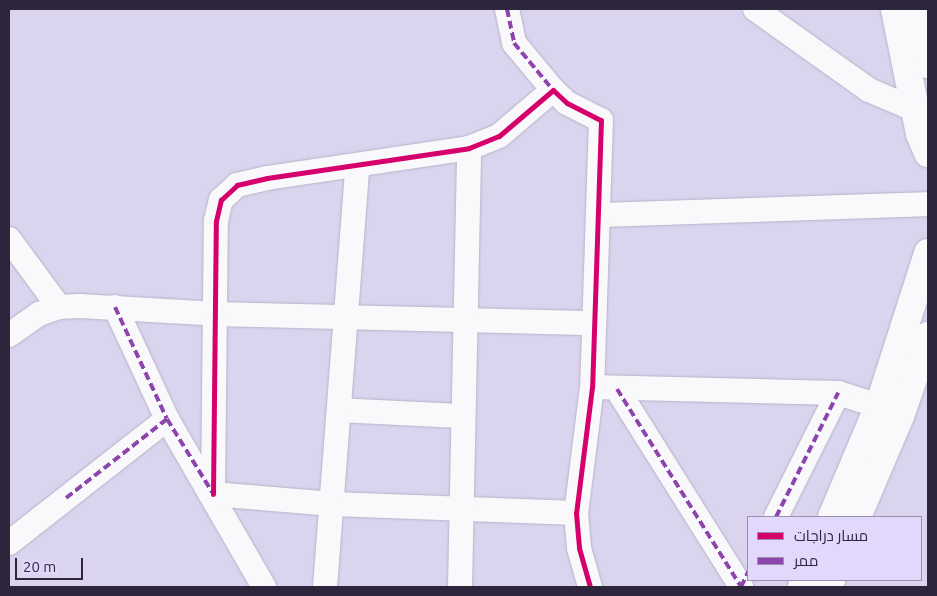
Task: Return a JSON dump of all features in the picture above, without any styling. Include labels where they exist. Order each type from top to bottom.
[{"type":"main road","points":[[895,9],[916,110],[928,153]]},
{"type":"main road","points":[[914,9],[928,64]]},
{"type":"main road","points":[[832,516],[879,406],[928,253]]},
{"type":"main road","points":[[857,516],[900,416],[928,336]]},
{"type":"street","points":[[507,9],[514,43],[553,90],[567,103],[601,120],[592,387],[576,513],[579,548],[590,587]]},
{"type":"street","points":[[755,9],[870,90],[916,110]]},
{"type":"street","points":[[213,494],[217,314],[216,221],[220,200],[237,185],[469,148],[499,136],[553,90]]},
{"type":"street","points":[[460,587],[460,508],[464,416],[469,148]]},
{"type":"street","points":[[325,587],[333,504],[357,167]]},
{"type":"street","points":[[598,215],[928,204]]},
{"type":"street","points":[[9,239],[59,308]]},
{"type":"street","points":[[9,335],[39,314],[59,308],[115,307],[217,314],[594,322]]},
{"type":"street","points":[[115,307],[167,419],[213,494],[264,587]]},
{"type":"street","points":[[592,387],[838,393],[879,406]]},
{"type":"street","points":[[617,389],[741,587]]},
{"type":"street","points":[[776,516],[838,393]]},
{"type":"street","points":[[339,410],[464,416]]},
{"type":"street","points":[[9,542],[167,419]]},
{"type":"street","points":[[213,494],[333,504],[576,513]]},
{"type":"street","points":[[741,587],[747,574]]},
{"type":"marked path","points":[[507,9],[514,43],[553,90]]},
{"type":"marked path","points":[[115,307],[167,419],[212,492]]},
{"type":"marked path","points":[[617,389],[741,587]]},
{"type":"marked path","points":[[776,516],[838,393]]},
{"type":"marked path","points":[[66,498],[167,419]]},
{"type":"marked path","points":[[741,587],[747,574]]},
{"type":"cycle path","points":[[213,494],[216,221],[221,200],[237,185],[267,178],[469,148],[499,136],[553,90],[567,103],[601,120],[592,387],[576,513],[579,548],[590,587]]}]
